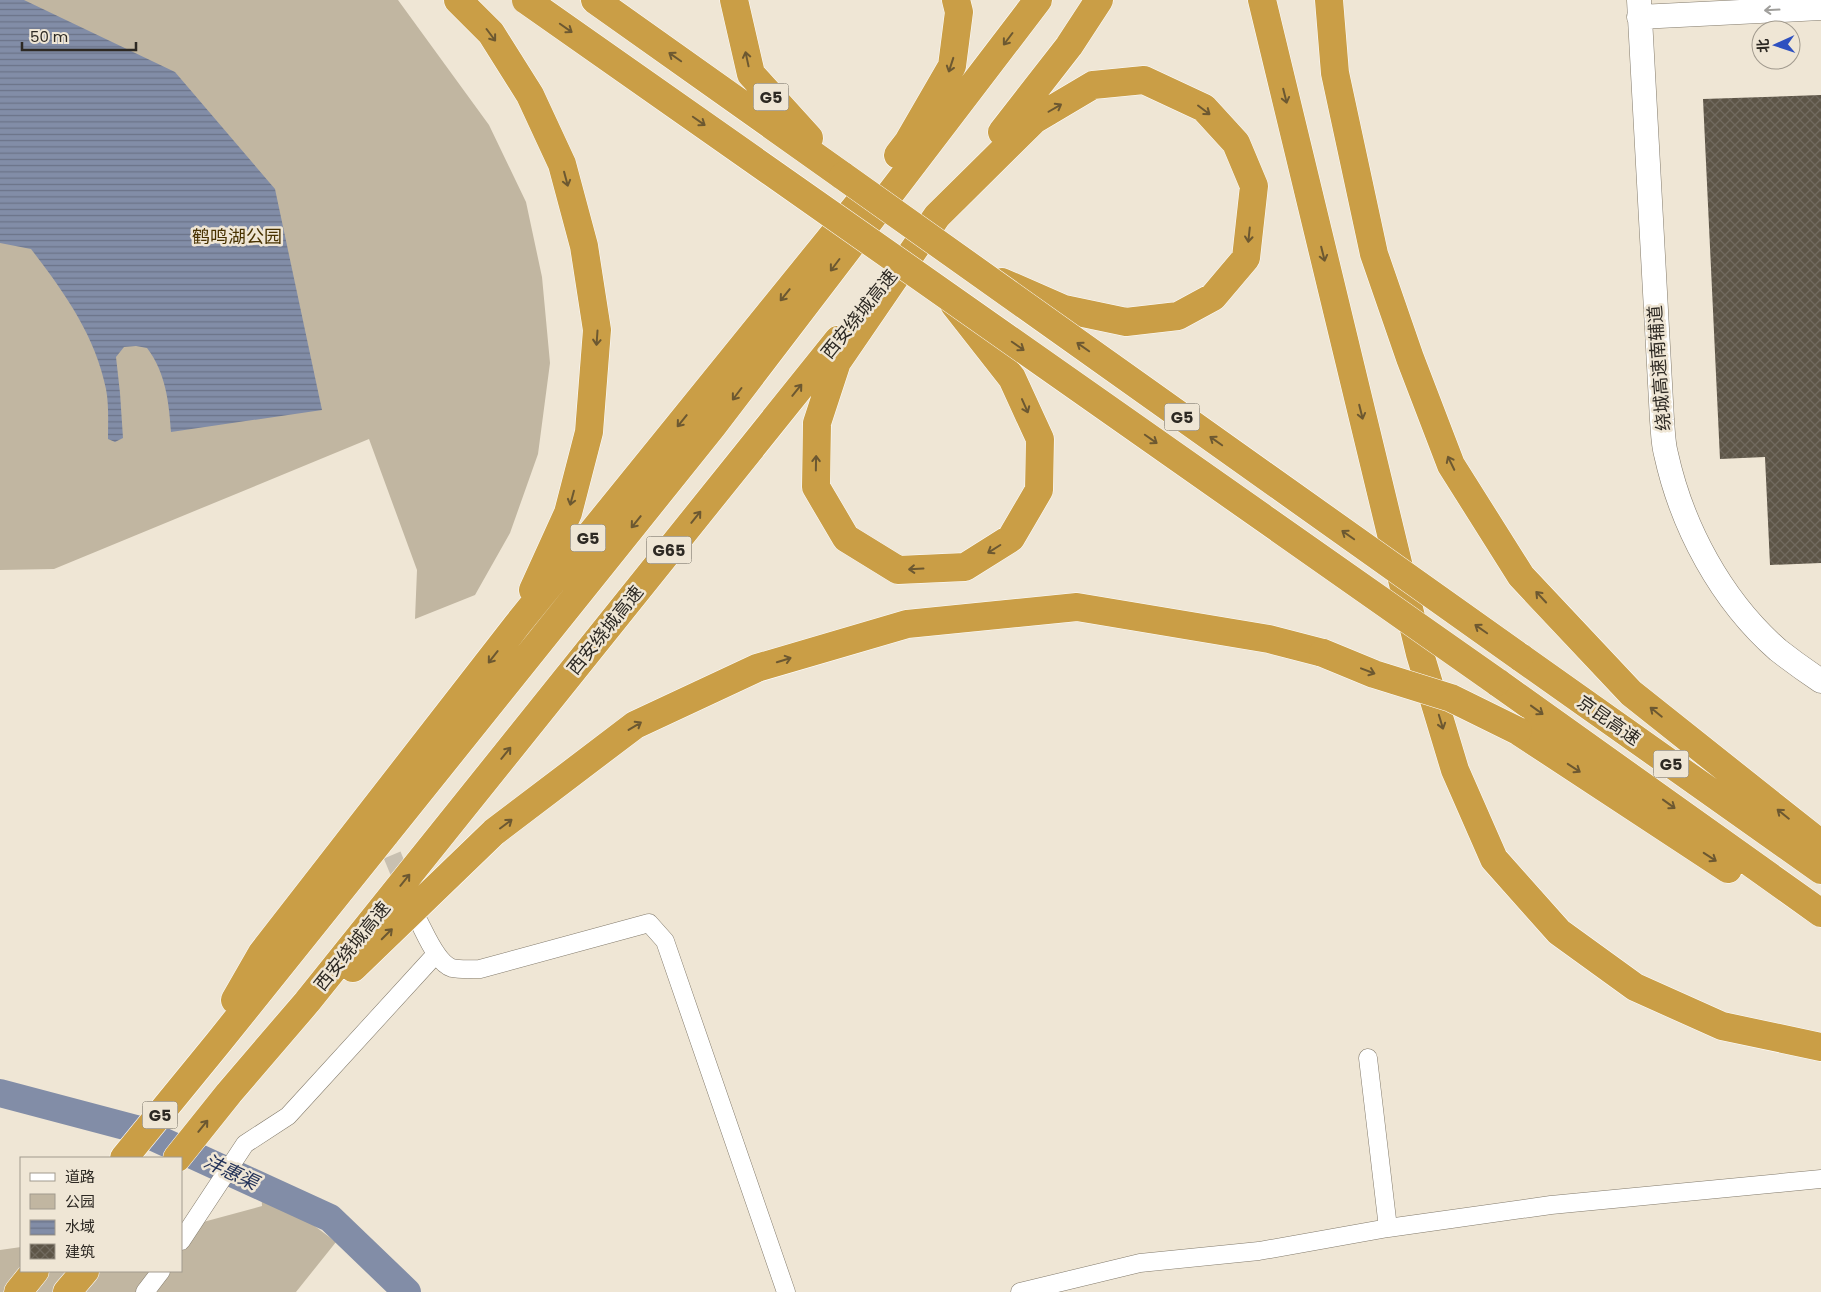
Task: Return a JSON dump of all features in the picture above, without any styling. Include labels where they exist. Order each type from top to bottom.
[{"type":"highway","points":[[458,0],[491,33],[506,56],[530,95],[562,164],[584,246],[597,330],[589,432],[568,513],[517,625]]},
{"type":"highway","points":[[526,0],[1497,682],[1821,913]]},
{"type":"highway","points":[[594,0],[843,176]]},
{"type":"highway","name":"G5","points":[[734,0],[750,74],[843,176],[977,271]]},
{"type":"highway","name":"G5","points":[[125,1157],[196,1071],[262,953],[517,625],[908,142],[952,66],[959,12],[956,0]]},
{"type":"highway","name":"G65","points":[[196,1071],[712,427],[1038,0]]},
{"type":"highway","name":"西安绕城高速","points":[[178,1157],[229,1093],[307,1002],[937,216],[1069,46],[1099,0]]},
{"type":"highway","points":[[1262,0],[1420,654],[1455,770],[1494,859],[1559,932],[1636,987],[1722,1026],[1821,1047]]},
{"type":"highway","points":[[1330,0],[1335,73],[1374,254],[1410,358],[1451,465],[1522,576],[1631,693],[1821,844]]},
{"type":"highway","points":[[947,296],[1012,378],[1040,440],[1039,490],[1011,538],[965,567],[898,570],[846,538],[816,487],[817,423],[837,362],[937,216],[1034,120],[1092,85],[1144,80],[1204,108],[1236,143],[1254,186],[1246,258],[1213,297],[1178,316],[1126,322],[1064,309],[977,271]]},
{"type":"highway","name":"京昆高速","points":[[977,271],[1821,870]]},
{"type":"highway","name":"G5","points":[[229,1093],[392,929],[494,832],[635,725],[757,668],[907,624],[1077,607],[1269,639],[1323,653],[1374,674],[1450,698],[1518,731],[1821,929]]},
{"type":"highway","points":[[18,1292],[34,1272]]},
{"type":"highway","points":[[67,1292],[84,1272]]},
{"type":"street","points":[[1639,17],[1821,8]]},
{"type":"street","points":[[1639,17],[1821,24]]},
{"type":"street","name":"绕城高速南辅道","points":[[1639,17],[1662,420],[1665,452],[1675,490],[1705,559],[1728,594],[1751,623],[1778,649],[1821,682]]},
{"type":"street","points":[[419,922],[436,954],[450,967],[464,969],[480,969],[649,923],[666,941],[786,1292]]},
{"type":"street","points":[[182,1240],[246,1144],[288,1116],[436,954]]},
{"type":"street","points":[[1368,1058],[1388,1228]]},
{"type":"street","points":[[1020,1292],[1140,1263],[1259,1251],[1388,1228],[1551,1205],[1821,1179]]},
{"type":"street","points":[[145,1292],[160,1272]]},
{"type":"green space","name":"鹤鸣湖公园","points":[[0,0],[398,0],[489,125],[526,202],[542,277],[550,363],[538,454],[510,533],[475,595],[415,619],[417,570],[369,439],[54,569],[0,570]]},
{"type":"green space","points":[[261,1189],[336,1242],[296,1292],[0,1292],[0,1250],[20,1247],[20,1272],[182,1272],[182,1228],[262,1206]]},
{"type":"water","points":[[0,0],[24,0],[175,72],[275,189],[322,410],[171,432],[165,388],[153,358],[147,348],[136,346],[124,347],[116,357],[123,438],[115,442],[108,439],[108,408],[101,369],[77,315],[31,249],[0,243]]},
{"type":"building","points":[[1821,95],[1821,563],[1770,565],[1765,457],[1720,459],[1703,99]]},
{"type":"waterway","name":"沣惠渠","points":[[0,1093],[136,1129],[330,1218],[407,1292]]},
{"type":"tunnel","points":[[382,830],[406,889]]}]
